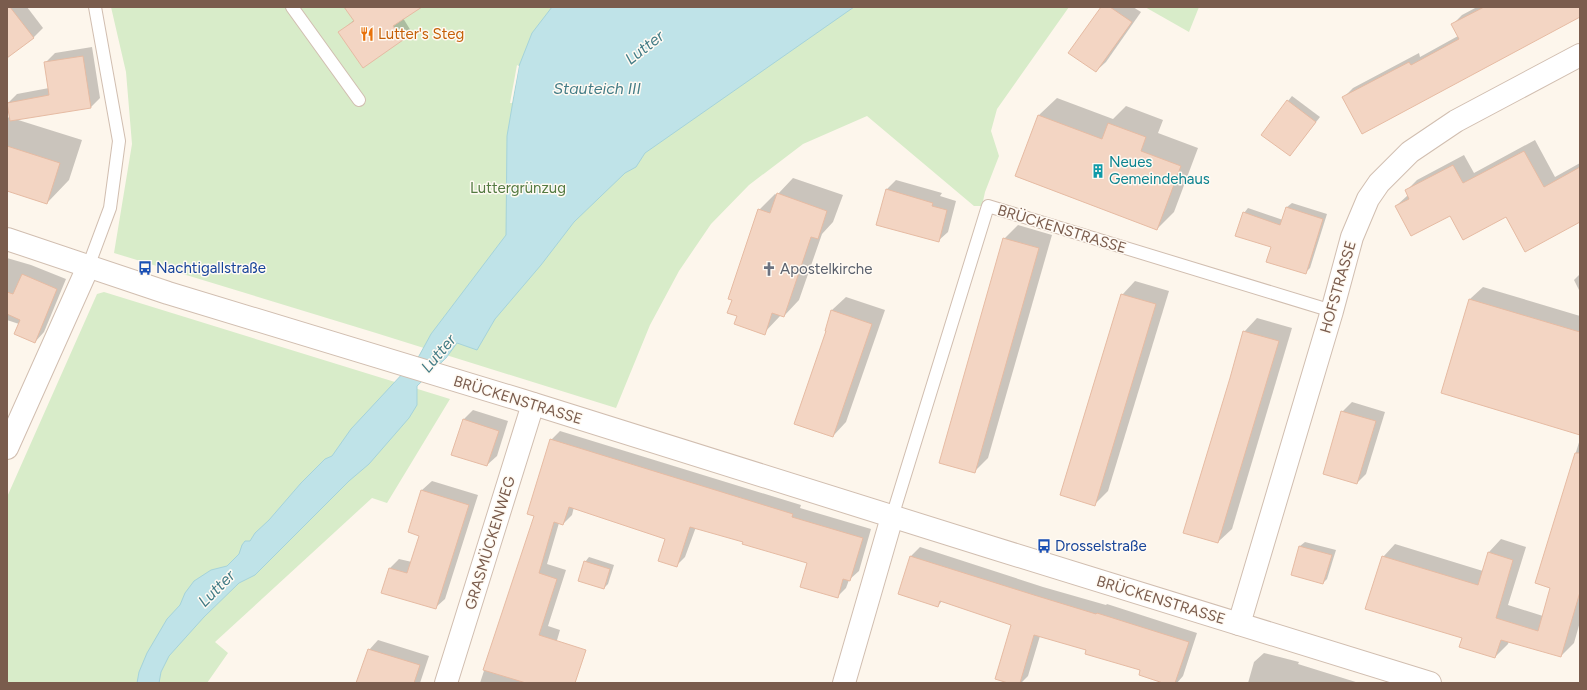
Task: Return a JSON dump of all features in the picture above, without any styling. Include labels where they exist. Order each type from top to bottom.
[{"type":"street","name":"HOFSTRASSE","points":[[1238,624],[1332,311],[1352,237],[1368,199],[1379,183],[1410,152],[1456,121],[1580,55]]},
{"type":"street","name":"BRÜCKENSTRASSE","points":[[7,239],[168,293],[389,359],[892,517],[1430,683]]},
{"type":"street","points":[[7,448],[88,267]]},
{"type":"street","name":"GRASMÜCKENWEG","points":[[446,683],[533,404]]},
{"type":"street","points":[[844,683],[892,517]]},
{"type":"lane","points":[[88,267],[110,208],[119,142],[95,7]]},
{"type":"lane","points":[[292,7],[359,100]]},
{"type":"lane","name":"BRÜCKENSTRASSE","points":[[892,517],[988,206],[1332,311]]},
{"type":"green space","name":"Luttergrünzug","points":[[111,7],[1069,7],[997,109],[991,131],[999,156],[985,192],[982,206],[974,206],[867,116],[803,144],[749,185],[711,224],[679,271],[650,325],[616,408],[114,253],[132,144],[126,72]]},
{"type":"green space","points":[[1145,7],[1199,7],[1189,32]]},
{"type":"green space","points":[[104,292],[450,399],[387,503],[372,498],[215,642],[228,653],[207,683],[7,683],[7,497],[97,294]]},
{"type":"water","name":"Stauteich III","points":[[552,7],[854,7],[645,153],[636,167],[625,173],[574,222],[541,265],[495,319],[477,350],[457,343],[446,358],[417,386],[417,405],[409,418],[369,464],[349,481],[255,575],[239,583],[204,617],[169,656],[161,672],[159,683],[137,683],[139,672],[147,653],[167,619],[180,605],[185,593],[194,581],[211,570],[227,566],[239,554],[245,541],[250,541],[255,533],[269,520],[301,483],[325,459],[332,456],[351,429],[419,356],[431,334],[506,235],[507,136],[519,66],[532,33]]},
{"type":"pier","points":[[517,65],[519,66],[512,103],[510,103]]},
{"type":"building","points":[[7,7],[10,7],[34,38],[7,58]]},
{"type":"building","points":[[344,7],[422,7],[393,26],[403,40],[363,68],[338,32],[354,21]]},
{"type":"building","points":[[1101,7],[1110,7],[1132,22],[1096,72],[1068,53]]},
{"type":"building","points":[[1484,7],[1580,7],[1580,17],[1362,134],[1342,97],[1409,62],[1411,65],[1459,39],[1451,24]]},
{"type":"building","points":[[83,56],[91,108],[10,121],[7,103],[49,95],[44,62]]},
{"type":"building","points":[[1287,100],[1316,122],[1290,156],[1261,135]]},
{"type":"building","name":"Neues Gemeindehaus","points":[[1038,115],[1102,139],[1108,123],[1146,137],[1141,151],[1181,166],[1157,230],[1015,176]]},
{"type":"building","points":[[7,146],[60,163],[47,204],[7,191]]},
{"type":"building","points":[[1524,151],[1544,187],[1580,167],[1580,222],[1525,252],[1506,217],[1463,240],[1450,216],[1411,236],[1395,206],[1409,199],[1405,190],[1453,165],[1463,183]]},
{"type":"building","points":[[886,189],[933,203],[932,206],[947,210],[939,242],[876,225]]},
{"type":"building","name":"Apostelkirche","points":[[777,193],[827,211],[818,239],[811,237],[784,317],[772,313],[765,335],[734,324],[737,316],[727,313],[732,300],[728,299],[758,209],[770,213]]},
{"type":"building","points":[[1286,207],[1323,219],[1306,274],[1266,262],[1271,247],[1235,236],[1243,212],[1280,225]]},
{"type":"building","points":[[1003,238],[1039,248],[975,473],[939,463]]},
{"type":"building","points":[[22,274],[57,289],[35,343],[14,334],[20,320],[7,314],[7,292],[13,294]]},
{"type":"building","points":[[1121,294],[1156,304],[1095,506],[1060,495]]},
{"type":"building","points":[[1469,299],[1580,332],[1580,435],[1441,393]]},
{"type":"building","points":[[831,310],[872,324],[833,437],[794,424],[826,331]]},
{"type":"building","points":[[1243,331],[1279,341],[1218,543],[1183,533]]},
{"type":"building","points":[[1341,411],[1376,421],[1357,484],[1323,474]]},
{"type":"building","points":[[463,419],[499,431],[487,466],[451,455]]},
{"type":"building","points":[[550,439],[793,514],[792,517],[863,538],[850,581],[843,579],[838,598],[800,587],[807,563],[742,544],[743,542],[690,527],[677,567],[658,561],[665,539],[569,507],[563,525],[554,522],[539,573],[557,579],[539,635],[586,650],[575,683],[526,683],[483,670],[534,516],[527,514]]},
{"type":"building","points":[[1575,453],[1580,453],[1580,592],[1561,657],[1501,640],[1495,658],[1459,647],[1462,638],[1365,609],[1382,556],[1478,585],[1488,552],[1513,560],[1496,618],[1538,631],[1550,588],[1535,583]]},
{"type":"building","points":[[421,490],[469,505],[436,609],[381,593],[389,568],[407,573],[419,536],[408,532]]},
{"type":"building","points":[[1299,546],[1332,555],[1323,584],[1291,575]]},
{"type":"building","points":[[910,556],[1189,642],[1175,683],[1163,683],[1139,675],[1140,670],[1085,654],[1086,650],[1034,635],[1020,683],[1008,683],[995,679],[1011,625],[940,601],[938,607],[898,594]]},
{"type":"building","points":[[584,561],[610,569],[604,589],[578,581]]},
{"type":"building","points":[[368,649],[420,665],[414,683],[356,683]]},
{"type":"place","name":"Lutter's Steg","points":[[367,34]]},
{"type":"place","name":"Neues Gemeindehaus","points":[[1098,171]]},
{"type":"place","name":"Nachtigallstraße","points":[[145,268]]},
{"type":"place","name":"Apostelkirche","points":[[769,269]]},
{"type":"place","name":"Drosselstraße","points":[[1044,546]]},
{"type":"water label","name":"Lutter","points":[[644,47]]},
{"type":"water label","name":"Lutter","points":[[438,353]]},
{"type":"water label","name":"Lutter","points":[[216,588]]}]
